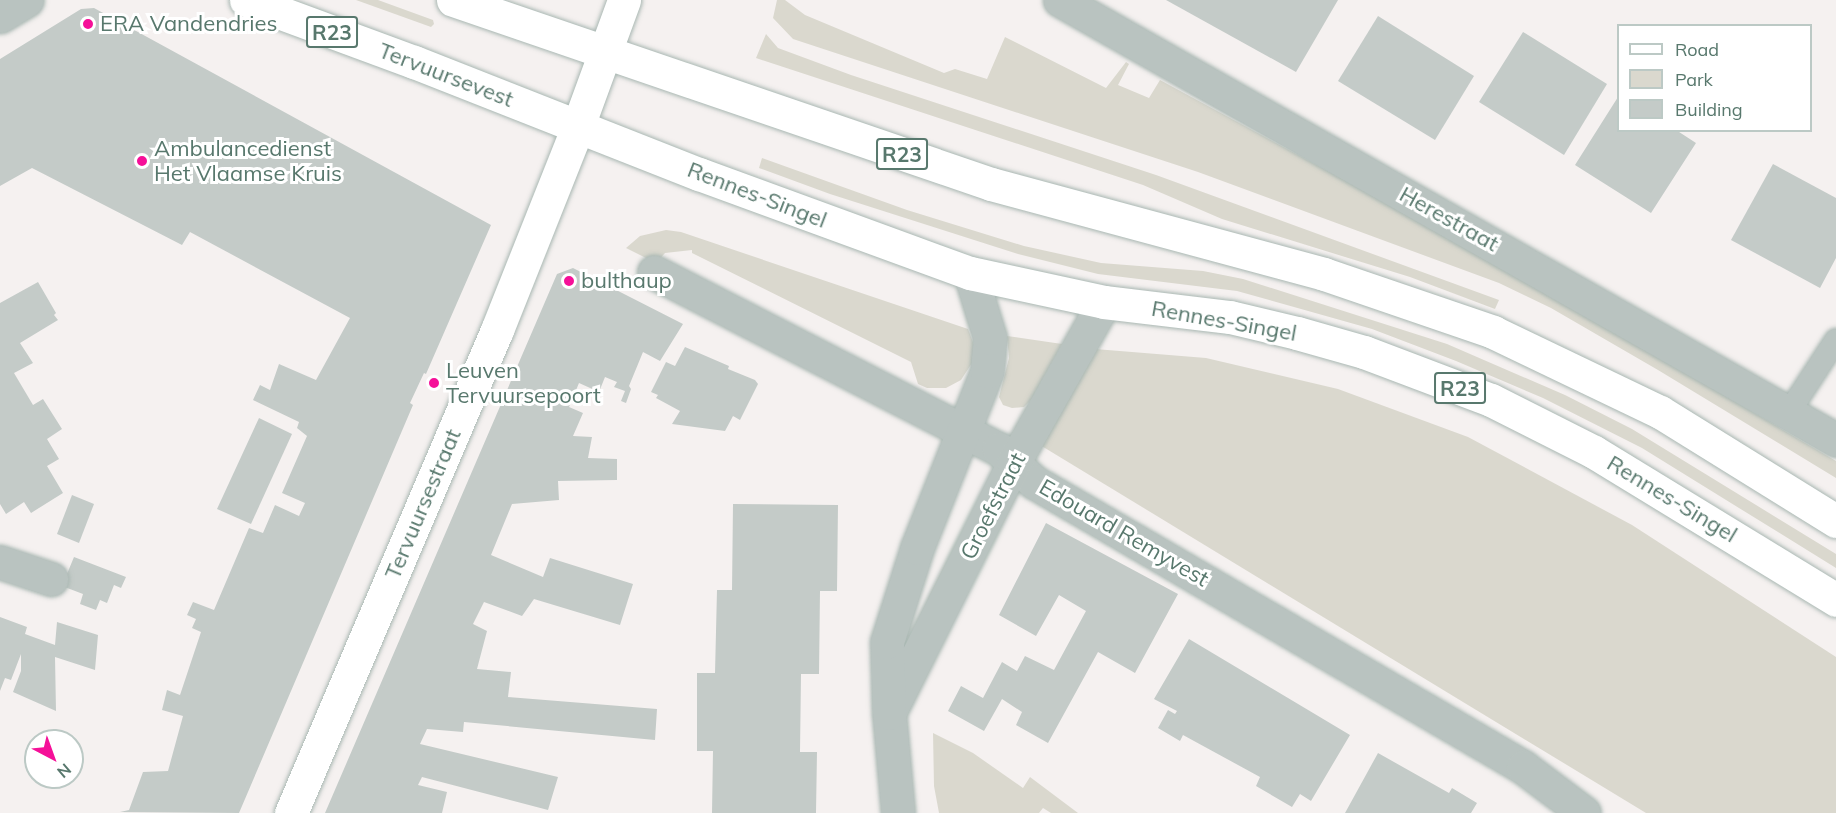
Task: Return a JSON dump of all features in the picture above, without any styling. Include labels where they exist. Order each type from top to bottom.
[{"type":"main road","name":"Tervuursevest","points":[[246,0],[578,126]]},
{"type":"main road","name":"R23","points":[[453,0],[991,184],[1324,274],[1493,332],[1660,412],[1836,521]]},
{"type":"main road","name":"Tervuursestraat","points":[[291,813],[501,321],[578,126],[624,0]]},
{"type":"main road","name":"Rennes-Singel","points":[[578,126],[766,199],[970,273],[1104,302],[1230,317],[1364,352],[1491,400],[1594,452],[1836,600]]},
{"type":"street","points":[[0,16],[27,0]]},
{"type":"street","name":"Herestraat","points":[[1060,0],[1836,440]]},
{"type":"street","name":"Edouard Remyvest","points":[[654,272],[964,429],[999,449],[1034,482],[1524,767],[1584,813]]},
{"type":"street","points":[[898,813],[889,713],[887,642],[917,548],[987,371],[990,352],[987,324],[970,273]]},
{"type":"street","name":"Groefstraat","points":[[889,713],[1014,462],[1104,302]]},
{"type":"street","points":[[0,562],[51,579]]},
{"type":"lane","points":[[1789,412],[1836,340]]},
{"type":"green space","points":[[356,0],[378,0],[433,20],[434,24],[431,27]]},
{"type":"green space","points":[[777,0],[785,0],[805,15],[944,73],[955,69],[987,79],[1005,37],[1106,88],[1126,62],[1129,64],[1118,85],[1149,98],[1160,80],[1523,277],[1836,461],[1836,478],[1551,308],[1499,283],[1198,172],[793,39],[773,18]]},
{"type":"green space","points":[[766,34],[778,48],[851,75],[1156,175],[1499,300],[1495,309],[1410,277],[1222,219],[1143,185],[756,58]]},
{"type":"green space","points":[[762,158],[907,210],[1024,246],[1101,263],[1203,271],[1243,279],[1447,344],[1565,395],[1632,429],[1836,554],[1836,568],[1642,448],[1543,398],[1456,361],[1372,329],[1237,291],[1098,274],[1018,254],[830,194],[759,168]]},
{"type":"green space","points":[[666,230],[681,232],[968,329],[974,345],[972,363],[961,380],[946,388],[927,388],[918,384],[911,362],[692,253],[692,250],[665,253],[656,263],[626,248],[640,236]]},
{"type":"green space","points":[[1007,336],[1062,344],[1031,400],[1024,407],[1012,408],[1003,405],[999,397],[1009,358]]},
{"type":"green space","points":[[1095,349],[1206,358],[1338,389],[1468,437],[1632,525],[1836,657],[1836,813],[1646,813],[1040,445]]},
{"type":"green space","points":[[933,733],[973,753],[1023,788],[1030,777],[1078,813],[1051,813],[1043,808],[1039,813],[939,813],[934,786]]},
{"type":"building","points":[[1166,0],[1338,0],[1296,72]]},
{"type":"building","points":[[94,8],[491,225],[426,374],[424,373],[410,403],[413,405],[239,813],[120,812],[129,810],[143,772],[168,771],[183,716],[162,710],[167,690],[180,695],[201,632],[192,628],[196,619],[187,615],[193,602],[214,610],[249,528],[263,533],[275,505],[299,516],[305,503],[282,493],[307,436],[297,428],[299,422],[253,400],[260,385],[270,390],[279,364],[316,380],[350,318],[190,232],[182,245],[32,168],[0,186],[0,59],[81,9]]},
{"type":"building","points":[[1378,16],[1474,76],[1435,140],[1338,81]]},
{"type":"building","points":[[1523,32],[1607,84],[1564,155],[1479,102]]},
{"type":"building","points":[[1617,99],[1617,132],[1679,132],[1696,143],[1651,213],[1575,165]]},
{"type":"building","points":[[1773,164],[1836,198],[1836,258],[1820,288],[1731,240]]},
{"type":"building","points":[[573,268],[683,324],[660,361],[643,352],[629,386],[631,389],[626,403],[621,401],[625,391],[614,387],[617,382],[605,377],[599,392],[579,383],[569,407],[583,413],[573,436],[592,437],[588,458],[617,459],[617,480],[558,481],[559,500],[512,504],[491,555],[543,577],[550,558],[633,584],[620,625],[534,599],[522,616],[484,602],[473,624],[487,631],[477,669],[511,672],[508,697],[657,709],[655,740],[464,722],[463,732],[427,729],[420,744],[558,777],[548,810],[422,777],[418,785],[447,792],[442,813],[325,813],[557,274]]},
{"type":"building","points":[[38,282],[58,320],[20,343],[33,363],[14,373],[33,405],[43,399],[62,429],[47,439],[59,459],[47,466],[63,493],[31,513],[24,502],[6,514],[0,504],[0,303]]},
{"type":"building","points":[[685,347],[729,366],[728,369],[755,380],[758,384],[740,420],[733,416],[725,431],[672,424],[680,411],[656,398],[658,395],[651,392],[666,362],[675,366]]},
{"type":"building","points":[[259,418],[292,434],[251,524],[217,509]]},
{"type":"building","points":[[72,495],[94,504],[79,543],[57,534]]},
{"type":"building","points":[[733,504],[838,505],[837,591],[820,591],[819,674],[801,674],[800,752],[817,752],[816,813],[712,813],[713,751],[697,751],[697,673],[715,673],[717,590],[732,590]]},
{"type":"building","points":[[1046,523],[1178,594],[1135,673],[1098,652],[1048,743],[1016,725],[1022,712],[1002,699],[984,731],[948,711],[961,686],[983,698],[1002,662],[1017,671],[1025,656],[1054,670],[1086,611],[1059,595],[1036,636],[999,615]]},
{"type":"building","points":[[74,557],[126,577],[121,588],[114,585],[107,603],[100,600],[96,610],[80,604],[83,594],[62,586]]},
{"type":"building","points":[[0,617],[27,627],[25,634],[55,645],[57,622],[98,635],[95,670],[55,657],[56,711],[13,692],[21,671],[21,654],[11,680],[5,678],[0,691]]},
{"type":"building","points":[[1189,639],[1350,735],[1311,801],[1300,794],[1292,807],[1256,786],[1260,777],[1183,735],[1180,741],[1158,728],[1168,710],[1175,714],[1177,711],[1154,699]]},
{"type":"building","points":[[1378,753],[1449,793],[1452,788],[1477,803],[1471,813],[1345,813]]},
{"type":"place","name":"ERA Vandendries","points":[[88,24]]},
{"type":"place","name":"Ambulancedienst Het Vlaamse Kruis","points":[[142,161]]},
{"type":"place","name":"bulthaup","points":[[569,281]]},
{"type":"place","name":"Leuven Tervuursepoort","points":[[434,383]]}]
